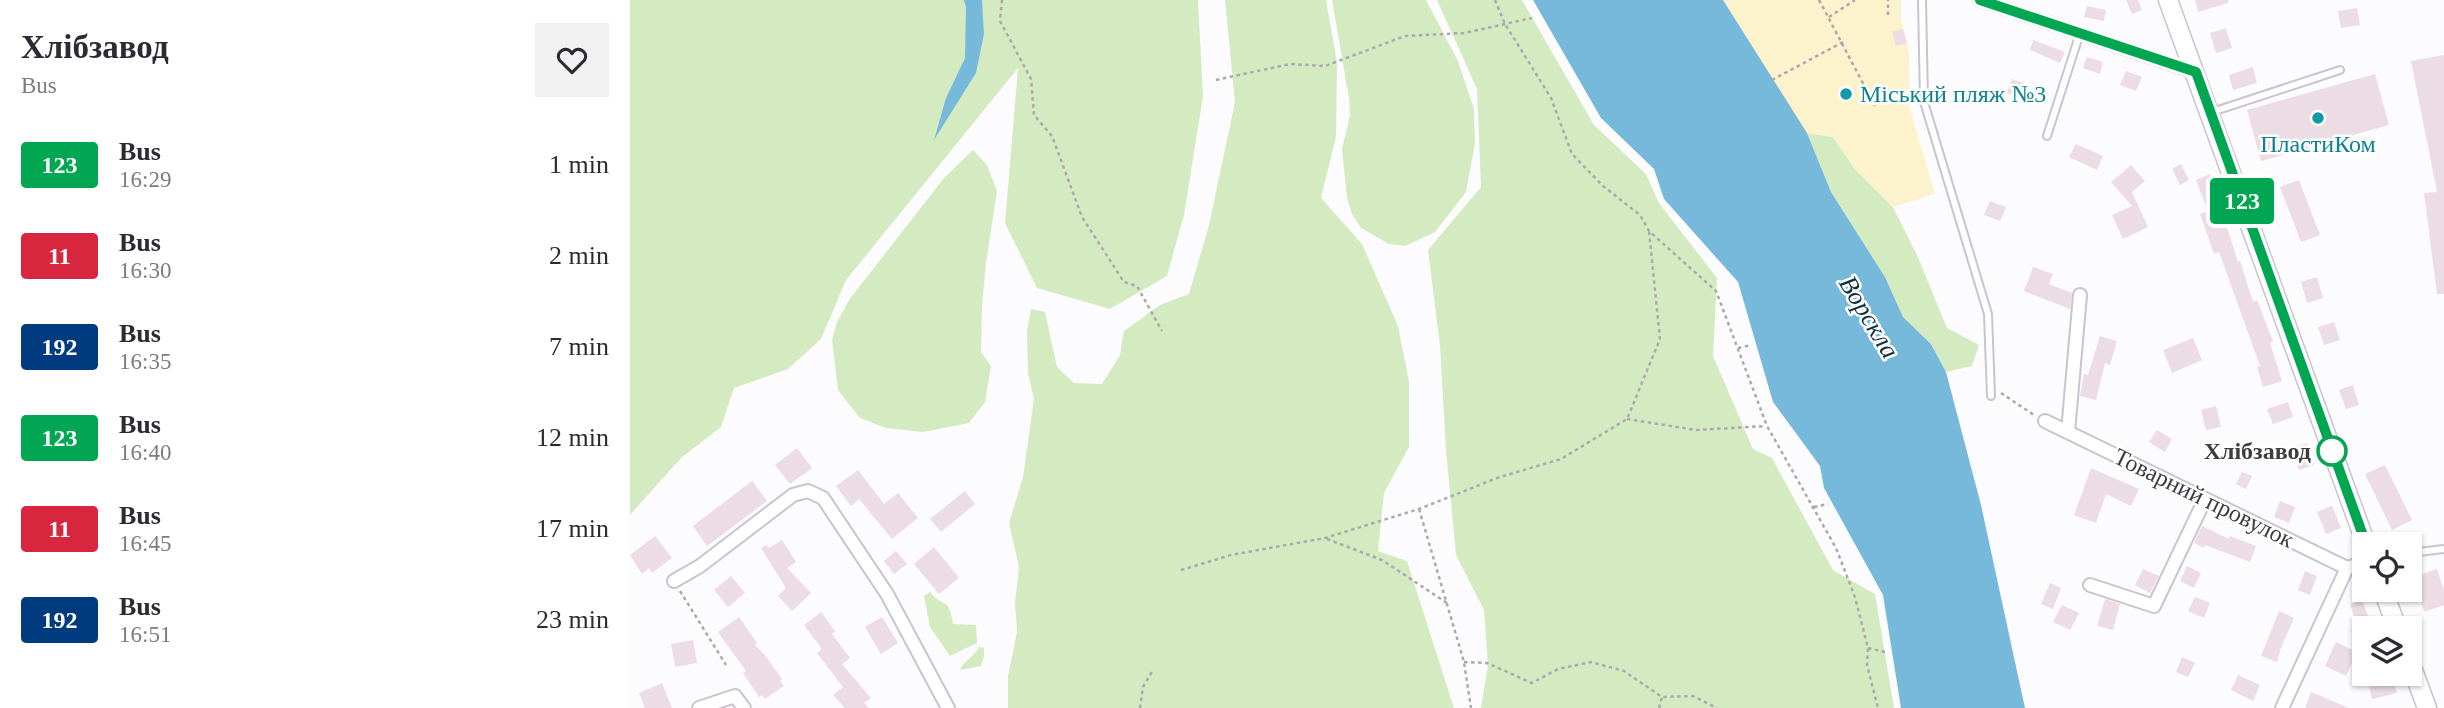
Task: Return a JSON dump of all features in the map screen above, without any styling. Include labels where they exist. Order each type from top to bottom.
[{"type":"main road","points":[[2168,0],[2362,532]]},
{"type":"main road","points":[[2419,686],[2427,708]]},
{"type":"street","points":[[1980,0],[2196,72]]},
{"type":"street","points":[[2068,432],[2080,295]]},
{"type":"street","name":"Товарний провулок","points":[[2045,421],[2347,568]]},
{"type":"street","points":[[674,581],[700,566],[793,495],[807,491],[823,498],[887,594],[948,708]]},
{"type":"street","points":[[2090,585],[2154,606],[2205,499]]},
{"type":"street","points":[[2282,708],[2347,568],[2352,567]]},
{"type":"street","points":[[699,708],[735,696],[744,708]]},
{"type":"lane","points":[[1922,0],[1924,102],[1988,314],[1991,396]]},
{"type":"lane","points":[[2047,136],[2080,33]]},
{"type":"lane","points":[[2210,113],[2340,70]]},
{"type":"lane","points":[[2422,552],[2444,549]]},
{"type":"path","points":[[1002,0],[1000,21],[1031,79],[1034,115],[1052,136],[1082,218],[1124,282],[1137,286],[1162,331]]},
{"type":"path","points":[[1495,0],[1505,24],[1551,99],[1572,154],[1603,186],[1640,215],[1649,231],[1716,290],[1767,426],[1814,507],[1841,561],[1855,597],[1868,648],[1867,664],[1878,708]]},
{"type":"path","points":[[1819,0],[1875,106]]},
{"type":"path","points":[[1829,17],[1855,0]]},
{"type":"path","points":[[1888,0],[1888,15]]},
{"type":"path","points":[[1216,80],[1290,64],[1325,66],[1405,36],[1464,33],[1532,18]]},
{"type":"path","points":[[1772,80],[1843,42]]},
{"type":"path","points":[[1181,570],[1231,555],[1325,538],[1419,509],[1497,478],[1561,459],[1627,419],[1660,339],[1649,231]]},
{"type":"path","points":[[1738,348],[1751,345]]},
{"type":"path","points":[[1991,384],[2045,421]]},
{"type":"path","points":[[1627,419],[1696,429],[1767,426]]},
{"type":"path","points":[[1814,507],[1828,505]]},
{"type":"path","points":[[1419,509],[1464,662],[1471,708]]},
{"type":"path","points":[[1325,538],[1382,560],[1447,603]]},
{"type":"path","points":[[674,581],[726,665]]},
{"type":"path","points":[[1868,648],[1885,652]]},
{"type":"path","points":[[1464,662],[1487,663],[1532,683],[1558,669],[1591,662],[1625,671],[1662,697],[1693,696],[1717,708]]},
{"type":"path","points":[[1140,708],[1143,687],[1153,670]]},
{"type":"path","points":[[1659,708],[1662,697]]},
{"type":"green space","points":[[630,0],[1198,0],[1203,96],[1184,215],[1167,276],[1110,309],[1037,288],[1005,223],[1018,68],[846,280],[821,339],[788,369],[734,388],[721,427],[681,458],[630,515]]},
{"type":"green space","points":[[1225,0],[1326,0],[1337,62],[1336,137],[1321,198],[1362,244],[1398,326],[1409,382],[1409,447],[1384,493],[1378,551],[1407,561],[1454,708],[1008,708],[1008,676],[1017,632],[1015,602],[1019,567],[1009,523],[1023,477],[1034,399],[1028,373],[1027,331],[1031,309],[1045,312],[1057,367],[1074,383],[1102,384],[1120,355],[1124,331],[1160,305],[1189,294],[1209,225],[1235,102]]},
{"type":"green space","points":[[1332,0],[1426,0],[1458,61],[1474,109],[1475,143],[1466,192],[1435,232],[1405,246],[1389,244],[1361,228],[1352,214],[1347,198],[1342,149],[1350,115],[1349,98]]},
{"type":"green space","points":[[1437,0],[1522,0],[1594,125],[1646,174],[1659,203],[1717,278],[1713,356],[1753,449],[1772,458],[1833,570],[1875,594],[1894,708],[1481,708],[1488,665],[1484,610],[1456,555],[1440,346],[1428,250],[1481,187],[1477,89]]},
{"type":"green space","points":[[1807,133],[1833,137],[1855,169],[1893,207],[1917,255],[1947,328],[1979,345],[1972,366],[1946,372],[1931,344],[1903,317],[1885,277],[1831,192]]},
{"type":"green space","points":[[973,150],[987,165],[997,191],[982,306],[981,352],[991,366],[985,402],[969,423],[923,432],[886,428],[860,418],[838,390],[832,340],[837,322],[849,300],[944,178]]},
{"type":"green space","points":[[930,592],[950,609],[953,624],[976,625],[977,643],[950,656],[930,627],[924,596]]},
{"type":"green space","points":[[979,647],[984,648],[981,666],[960,670],[964,664]]},
{"type":"sand","name":"Міський пляж №3","points":[[1723,0],[1901,0],[1901,19],[1909,52],[1910,109],[1935,194],[1893,207],[1855,169],[1833,137],[1807,133]]},
{"type":"water","points":[[964,0],[982,0],[984,34],[976,73],[934,140],[946,98],[965,58]]},
{"type":"water","name":"Ворскла","points":[[1533,0],[1723,0],[1807,133],[1831,192],[1885,277],[1903,317],[1931,344],[1946,372],[1981,505],[2025,708],[1901,708],[1883,595],[1824,488],[1820,466],[1773,402],[1738,282],[1664,199],[1654,169],[1601,118]]},
{"type":"building","points":[[2126,0],[2138,0],[2142,10],[2132,14]]},
{"type":"building","points":[[2195,0],[2228,0],[2228,3],[2198,12]]},
{"type":"building","points":[[2087,6],[2106,10],[2104,21],[2084,17]]},
{"type":"building","points":[[2357,8],[2360,25],[2341,28],[2338,11]]},
{"type":"building","points":[[2226,28],[2232,48],[2216,53],[2210,33]]},
{"type":"building","points":[[1903,29],[1907,43],[1896,46],[1892,32]]},
{"type":"building","points":[[2033,40],[2065,52],[2060,63],[2030,50]]},
{"type":"building","points":[[2444,55],[2444,294],[2437,294],[2424,193],[2437,192],[2411,61]]},
{"type":"building","points":[[2087,57],[2103,62],[2100,74],[2083,68]]},
{"type":"building","points":[[2253,67],[2257,83],[2233,90],[2229,75]]},
{"type":"building","points":[[2126,71],[2142,77],[2136,91],[2120,85]]},
{"type":"building","name":"ПластиКом","points":[[2375,74],[2389,125],[2261,161],[2247,110]]},
{"type":"building","points":[[2012,79],[2028,85],[2023,99],[2007,93]]},
{"type":"building","points":[[2076,144],[2103,156],[2097,170],[2069,157]]},
{"type":"building","points":[[2181,164],[2189,180],[2180,185],[2172,169]]},
{"type":"building","points":[[2131,165],[2145,181],[2132,192],[2148,227],[2123,239],[2112,215],[2132,206],[2111,182]]},
{"type":"building","points":[[2210,174],[2253,302],[2257,300],[2273,341],[2270,343],[2282,381],[2263,387],[2257,367],[2260,366],[2219,252],[2214,254],[2200,214],[2208,211],[2196,180]]},
{"type":"building","points":[[2299,180],[2320,235],[2301,242],[2280,187]]},
{"type":"building","points":[[1990,201],[2006,207],[2000,221],[1984,215]]},
{"type":"building","points":[[2033,267],[2053,274],[2049,284],[2072,293],[2070,309],[2024,291]]},
{"type":"building","points":[[2317,277],[2323,298],[2307,303],[2301,282]]},
{"type":"building","points":[[2334,322],[2340,340],[2324,345],[2318,327]]},
{"type":"building","points":[[2100,336],[2117,341],[2110,365],[2105,363],[2096,400],[2080,396],[2084,374],[2088,375]]},
{"type":"building","points":[[2193,338],[2202,360],[2172,373],[2163,350]]},
{"type":"building","points":[[2353,385],[2359,405],[2346,409],[2339,390]]},
{"type":"building","points":[[2288,402],[2293,417],[2273,424],[2267,409]]},
{"type":"building","points":[[2216,406],[2221,427],[2206,430],[2201,410]]},
{"type":"building","points":[[2157,430],[2172,439],[2165,452],[2149,442]]},
{"type":"building","points":[[2307,443],[2314,465],[2299,470],[2292,448]]},
{"type":"building","points":[[797,448],[812,468],[790,484],[775,465]]},
{"type":"building","points":[[2385,465],[2412,520],[2392,530],[2365,474]]},
{"type":"building","points":[[2091,468],[2139,489],[2131,506],[2106,494],[2096,523],[2074,515]]},
{"type":"building","points":[[858,470],[884,504],[898,493],[918,518],[892,539],[859,499],[851,506],[836,486]]},
{"type":"building","points":[[2242,472],[2252,476],[2246,489],[2236,484]]},
{"type":"building","points":[[752,481],[767,501],[707,546],[693,526]]},
{"type":"building","points":[[965,491],[975,504],[941,532],[930,519]]},
{"type":"building","points":[[2280,501],[2295,507],[2289,523],[2274,517]]},
{"type":"building","points":[[2332,506],[2341,528],[2326,534],[2317,512]]},
{"type":"building","points":[[2202,526],[2229,539],[2230,536],[2256,546],[2250,562],[2194,543]]},
{"type":"building","points":[[655,536],[672,558],[652,573],[649,568],[642,574],[630,555]]},
{"type":"building","points":[[782,540],[796,562],[787,568],[811,593],[792,611],[778,596],[786,588],[761,548],[766,545],[769,548]]},
{"type":"building","points":[[934,547],[959,578],[939,594],[914,564]]},
{"type":"building","points":[[896,551],[907,564],[894,574],[884,561]]},
{"type":"building","points":[[2187,566],[2201,573],[2194,588],[2180,581]]},
{"type":"building","points":[[2143,569],[2159,576],[2150,593],[2135,585]]},
{"type":"building","points":[[2437,569],[2444,590],[2444,605],[2424,612],[2420,602],[2422,574]]},
{"type":"building","points":[[2305,571],[2317,576],[2310,595],[2298,590]]},
{"type":"building","points":[[731,576],[745,593],[728,607],[714,590]]},
{"type":"building","points":[[2050,583],[2061,588],[2053,609],[2041,604]]},
{"type":"building","points":[[2195,597],[2210,603],[2204,618],[2188,611]]},
{"type":"building","points":[[2105,599],[2120,604],[2113,630],[2097,626]]},
{"type":"building","points":[[2363,602],[2368,616],[2354,616],[2350,604]]},
{"type":"building","points":[[2062,605],[2079,613],[2070,630],[2053,622]]},
{"type":"building","points":[[2279,611],[2294,618],[2277,662],[2261,656]]},
{"type":"building","points":[[821,612],[835,631],[832,634],[850,658],[842,664],[871,698],[864,703],[869,708],[845,708],[833,695],[843,687],[817,653],[822,649],[804,625]]},
{"type":"building","points":[[739,617],[757,643],[755,645],[782,679],[780,681],[784,686],[765,699],[762,695],[759,697],[743,673],[746,671],[718,632]]},
{"type":"building","points":[[882,617],[898,643],[881,654],[865,627]]},
{"type":"building","points":[[693,640],[697,663],[675,667],[671,644]]},
{"type":"building","points":[[2336,642],[2352,650],[2352,663],[2346,676],[2325,666]]},
{"type":"building","points":[[2182,657],[2195,663],[2188,677],[2176,672]]},
{"type":"building","points":[[2238,675],[2260,685],[2253,701],[2231,690]]},
{"type":"building","points":[[662,683],[672,708],[645,708],[639,693]]},
{"type":"building","points":[[2395,686],[2397,693],[2372,699],[2369,687]]},
{"type":"building","points":[[2311,692],[2349,708],[2305,708]]},
{"type":"bus line","name":"123","points":[[1980,0],[2196,72],[2362,532]]},
{"type":"place","name":"Міський пляж №3","points":[[1846,94]]},
{"type":"place","name":"ПластиКом","points":[[2318,118]]},
{"type":"place","name":"Хлібзавод","points":[[2332,451]]}]
